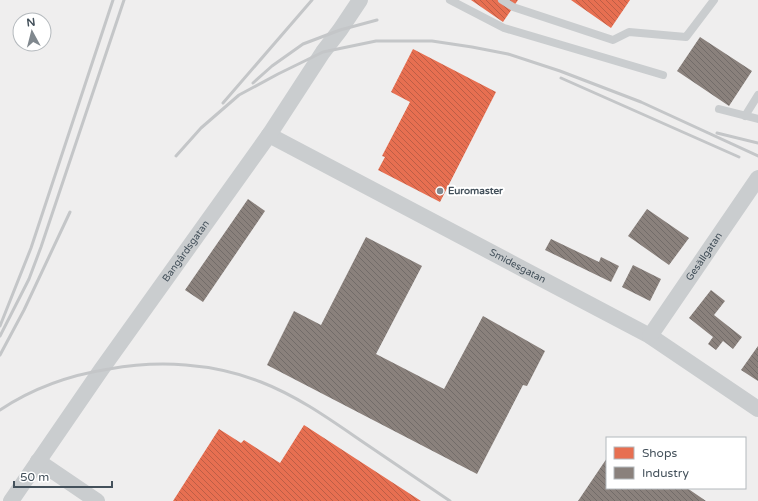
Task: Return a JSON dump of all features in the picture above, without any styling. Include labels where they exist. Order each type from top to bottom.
[{"type":"street","name":"Bangårdsgatan","points":[[10,501],[101,370],[269,135],[323,52],[360,0]]},
{"type":"street","name":"Smidesgatan","points":[[269,135],[650,336],[758,409]]},
{"type":"street","name":"Gesällgatan","points":[[650,336],[758,178]]},
{"type":"street","points":[[38,461],[97,501]]},
{"type":"lane","points":[[450,0],[504,28],[663,75]]},
{"type":"lane","points":[[502,0],[513,8],[613,40],[629,32],[686,37],[714,0]]},
{"type":"lane","points":[[745,116],[758,95]]},
{"type":"lane","points":[[719,109],[758,119]]},
{"type":"building: Shops","points":[[471,0],[518,0],[503,22]]},
{"type":"building: Shops","points":[[571,0],[630,0],[611,28]]},
{"type":"building: Shops","points":[[413,49],[496,92],[440,202],[378,170],[385,157],[382,156],[410,102],[391,92]]},
{"type":"building: Shops","points":[[304,425],[421,501],[173,501],[219,429],[241,443],[244,440],[280,463]]},
{"type":"building: Industry","points":[[700,37],[752,71],[729,106],[677,71]]},
{"type":"building: Industry","points":[[248,199],[265,211],[203,302],[185,290]]},
{"type":"building: Industry","points":[[647,209],[689,238],[669,265],[628,236]]},
{"type":"building: Industry","points":[[366,237],[422,266],[376,354],[444,389],[483,316],[545,351],[527,386],[523,385],[477,474],[267,365],[294,311],[321,325]]},
{"type":"building: Industry","points":[[551,239],[599,262],[601,257],[619,266],[611,282],[545,250]]},
{"type":"building: Industry","points":[[633,265],[661,279],[650,301],[622,287]]},
{"type":"building: Industry","points":[[711,290],[725,301],[714,315],[742,337],[733,349],[723,341],[716,350],[708,344],[713,337],[689,318]]},
{"type":"building: Industry","points":[[758,346],[758,381],[741,370]]},
{"type":"building: Industry","points":[[606,459],[606,489],[688,489],[706,501],[578,501]]},
{"type":"railway","points":[[0,326],[31,248],[113,0]]},
{"type":"railway","points":[[0,336],[29,279],[41,247],[124,0]]},
{"type":"railway","points":[[223,103],[312,0]]},
{"type":"railway","points":[[253,83],[272,66],[303,44],[340,30],[377,20]]},
{"type":"railway","points":[[176,156],[201,128],[239,95],[323,52],[376,41],[432,41],[508,54],[560,71],[641,102],[758,156]]},
{"type":"railway","points":[[561,78],[739,157]]},
{"type":"railway","points":[[717,133],[758,143]]},
{"type":"railway","points":[[0,355],[24,310],[70,212]]},
{"type":"railway","points":[[0,410],[25,395],[39,389],[66,379],[94,372],[128,366],[166,364],[205,367],[261,382],[300,401],[450,501]]},
{"type":"place","name":"Euromaster","points":[[440,191]]}]
